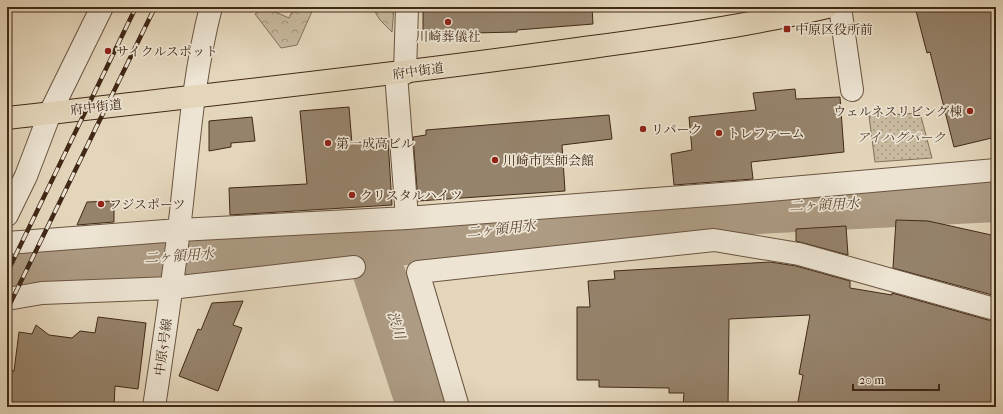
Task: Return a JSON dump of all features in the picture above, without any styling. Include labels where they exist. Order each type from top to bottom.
[{"type":"highway","name":"府中街道","points":[[7,118],[400,74],[709,32],[827,7]]},
{"type":"street","points":[[7,215],[26,176],[50,113],[102,7]]},
{"type":"street","name":"中原5号線","points":[[154,407],[179,230],[193,96],[198,64],[211,7]]},
{"type":"street","points":[[407,7],[400,74],[407,218]]},
{"type":"street","points":[[840,7],[852,90]]},
{"type":"street","points":[[7,243],[179,230],[407,218],[720,194],[996,170]]},
{"type":"street","points":[[458,407],[418,272],[714,240],[799,254],[984,306],[996,308]]},
{"type":"street","points":[[7,299],[42,293],[171,288],[354,267]]},
{"type":"green space","points":[[264,7],[289,18],[294,7],[314,7],[297,45],[281,48],[255,14]]},
{"type":"green space","points":[[372,7],[394,7],[392,32],[380,20]]},
{"type":"green space","name":"アイハグパーク","points":[[920,113],[932,158],[875,162],[869,116]]},
{"type":"building","points":[[423,7],[592,7],[593,24],[517,30],[517,32],[473,33],[473,37],[423,37]]},
{"type":"building","points":[[915,7],[996,7],[996,137],[954,147],[930,52],[927,53]]},
{"type":"building","points":[[795,89],[796,99],[840,97],[844,152],[751,162],[753,179],[674,185],[671,154],[692,150],[689,117],[756,110],[753,93]]},
{"type":"building","points":[[349,107],[352,144],[388,140],[392,205],[230,215],[229,188],[307,184],[300,111]]},
{"type":"building","name":"川崎市医師会館","points":[[609,115],[612,139],[562,145],[565,191],[418,201],[413,137],[426,135],[426,130]]},
{"type":"building","points":[[252,117],[255,141],[231,143],[231,147],[209,151],[209,121]]},
{"type":"building","points":[[114,201],[114,222],[77,225],[87,202]]},
{"type":"building","points":[[896,220],[928,221],[996,236],[996,296],[893,268]]},
{"type":"building","points":[[846,226],[848,255],[796,241],[796,229]]},
{"type":"building","points":[[770,262],[796,266],[850,281],[850,288],[892,295],[892,293],[988,320],[996,320],[996,407],[797,407],[803,375],[799,374],[810,315],[729,319],[728,407],[683,407],[684,393],[669,393],[669,388],[599,387],[599,380],[577,380],[577,307],[590,307],[588,281],[615,279],[614,271]]},
{"type":"building","points":[[243,301],[233,325],[242,328],[218,391],[179,376],[198,329],[201,330],[212,303]]},
{"type":"building","points":[[98,317],[146,323],[138,389],[115,386],[114,407],[7,407],[7,370],[14,371],[19,332],[32,334],[36,325],[49,335],[72,338],[80,331],[95,333]]},
{"type":"waterway","name":"二ヶ領用水","points":[[7,268],[369,243],[639,214],[996,196]]},
{"type":"waterway","name":"渋川","points":[[369,243],[423,407]]},
{"type":"railway","points":[[7,273],[136,7]]},
{"type":"railway","points":[[7,310],[155,7]]},
{"type":"place","name":"川崎葬儀社","points":[[448,22]]},
{"type":"place","name":"中原区役所前","points":[[787,29]]},
{"type":"place","name":"サイクルスポット","points":[[108,51]]},
{"type":"place","name":"ウェルネスリビング棟","points":[[970,111]]},
{"type":"place","name":"リパーク","points":[[643,129]]},
{"type":"place","name":"トレファーム","points":[[719,133]]},
{"type":"place","name":"第一成高ビル","points":[[328,143]]},
{"type":"place","name":"川崎市医師会館","points":[[495,160]]},
{"type":"place","name":"クリスタルハイツ","points":[[352,195]]},
{"type":"place","name":"フジスポーツ","points":[[101,204]]}]
